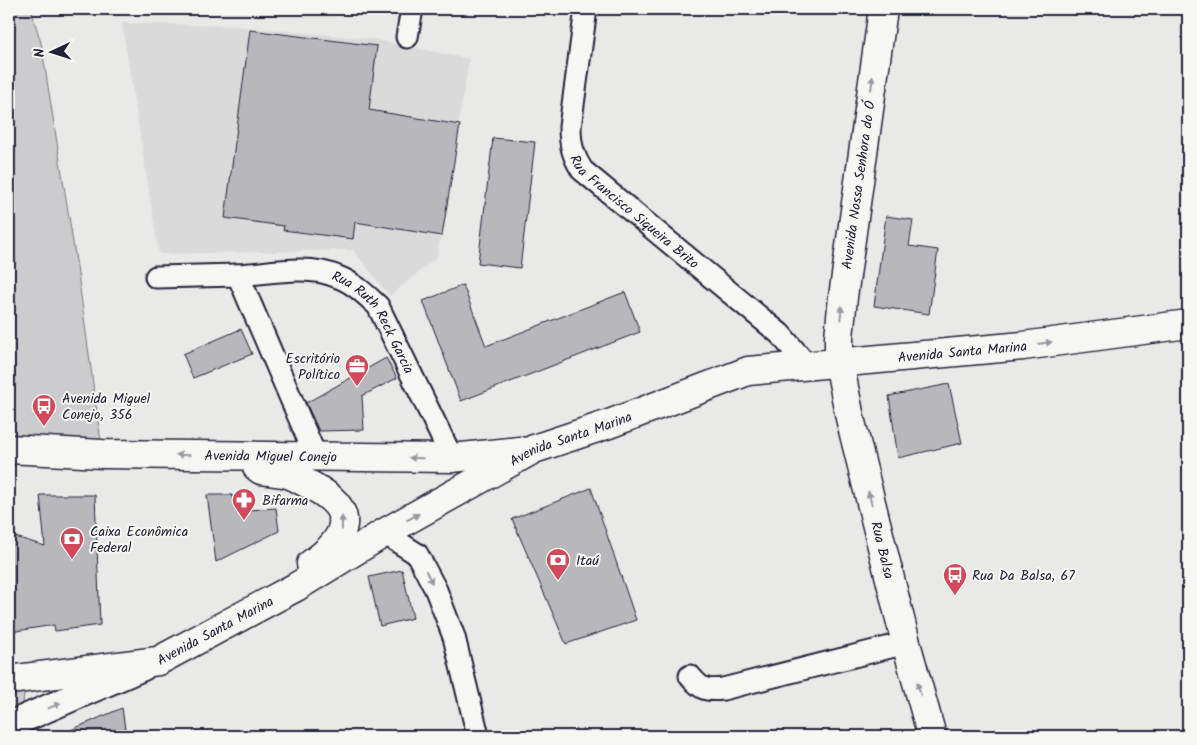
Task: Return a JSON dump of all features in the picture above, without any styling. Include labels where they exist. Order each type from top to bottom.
[{"type":"main road","name":"Avenida Nossa Senhora do Ó","points":[[839,362],[839,337],[843,297],[883,9]]},
{"type":"main road","name":"Avenida Santa Marina","points":[[158,661],[296,587],[384,533],[534,449],[609,424],[748,370],[1023,346],[1188,324]]},
{"type":"main road","name":"Rua Balsa","points":[[839,362],[850,418],[906,644],[932,736]]},
{"type":"main road","name":"Avenida Miguel Conejo","points":[[9,449],[102,454],[452,458],[534,449]]},
{"type":"main road","points":[[242,456],[261,470],[289,475],[320,490],[340,509],[343,519],[341,535],[328,552],[302,569],[296,587]]},
{"type":"main road","points":[[9,680],[158,661]]},
{"type":"street","points":[[408,37],[412,9]]},
{"type":"street","name":"Rua Francisco Siqueira Brito","points":[[586,9],[570,127],[570,142],[574,157],[582,170],[780,334],[807,365]]},
{"type":"street","name":"Rua Ruth Reck Garcia","points":[[156,277],[238,275],[309,270],[338,276],[359,288],[378,306],[452,458]]},
{"type":"street","points":[[238,275],[316,457]]},
{"type":"street","points":[[384,533],[417,554],[436,590],[454,637],[478,736]]},
{"type":"street","points":[[690,676],[704,689],[723,689],[906,644]]},
{"type":"street","name":"Avenida Santa Marina","points":[[9,725],[158,661]]},
{"type":"shaded area","points":[[9,9],[31,9],[41,43],[77,267],[102,449],[9,447]]},
{"type":"shaded area","points":[[122,23],[232,26],[372,39],[469,59],[437,257],[390,296],[353,250],[159,254]]},
{"type":"shaded area","points":[[9,686],[25,686],[21,720],[9,725]]},
{"type":"building","points":[[250,30],[377,46],[369,110],[460,125],[442,236],[355,222],[353,239],[283,230],[284,226],[225,218]]},
{"type":"building","points":[[493,138],[535,142],[520,268],[478,263]]},
{"type":"building","points":[[886,216],[913,220],[909,246],[938,250],[929,314],[874,306]]},
{"type":"building","points":[[463,285],[486,346],[625,292],[640,332],[461,401],[423,301]]},
{"type":"building","points":[[241,329],[252,354],[193,378],[183,354]]},
{"type":"building","name":"Escritório Político","points":[[386,358],[397,378],[362,396],[364,430],[319,431],[306,403]]},
{"type":"building","points":[[949,384],[962,443],[898,458],[889,396]]},
{"type":"building","points":[[591,488],[636,620],[566,644],[512,519]]},
{"type":"building","name":"Caixa Econômica Federal","points":[[40,495],[95,495],[100,625],[55,631],[54,625],[10,632],[9,535],[45,546]]},
{"type":"building","name":"Bifarma","points":[[207,495],[232,495],[237,511],[276,508],[279,531],[216,562]]},
{"type":"building","points":[[402,570],[413,618],[380,626],[369,577]]},
{"type":"building","points":[[122,708],[126,736],[57,736]]},
{"type":"place","name":"Escritório Político","points":[[357,387]]},
{"type":"place","name":"Avenida Miguel Conejo, 356","points":[[44,427]]},
{"type":"place","name":"Bifarma","points":[[244,521]]},
{"type":"place","name":"Caixa Econômica Federal","points":[[72,560]]},
{"type":"place","name":"Itaú","points":[[558,581]]},
{"type":"place","name":"Rua Da Balsa, 67","points":[[955,596]]}]
